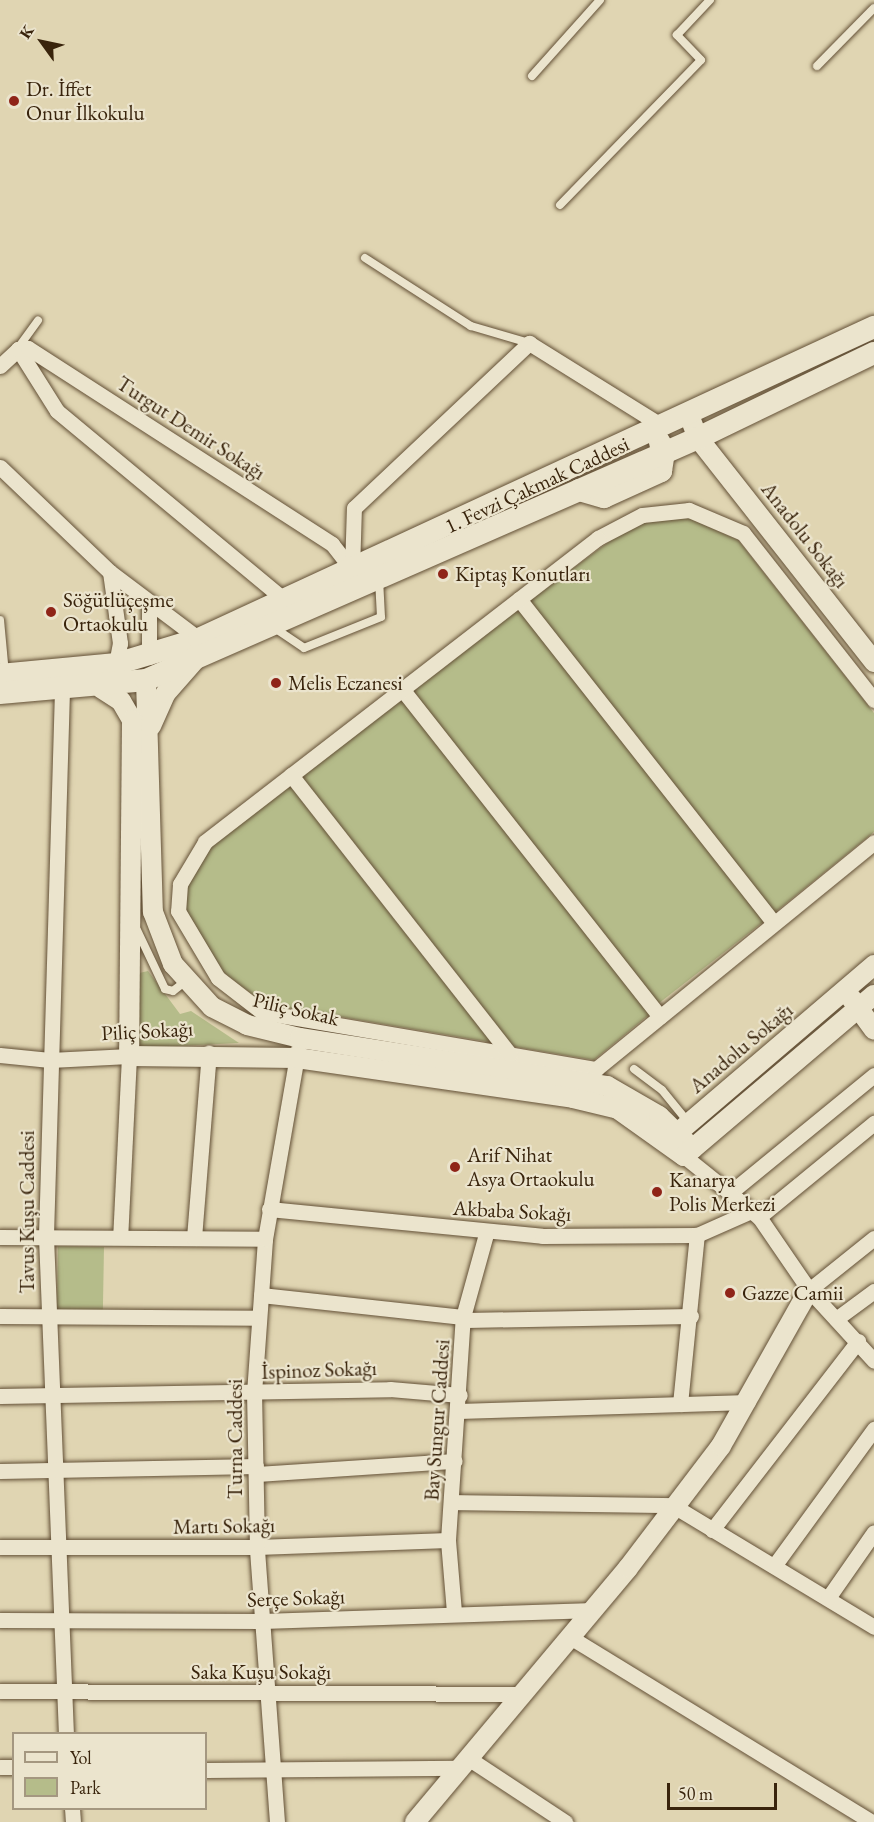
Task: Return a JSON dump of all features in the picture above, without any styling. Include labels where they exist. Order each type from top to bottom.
[{"type":"main road","name":"1. Fevzi Çakmak Caddesi","points":[[197,650],[286,602],[352,570],[874,327]]},
{"type":"main road","points":[[2,681],[197,650],[272,627],[379,577],[698,438],[874,352]]},
{"type":"main road","points":[[654,431],[664,453]]},
{"type":"main road","points":[[2,681],[62,690],[101,688],[146,680],[197,650]]},
{"type":"main road","points":[[146,680],[149,657]]},
{"type":"main road","points":[[116,664],[146,680]]},
{"type":"street","points":[[352,570],[354,508],[529,343],[654,431]]},
{"type":"street","name":"Turgut Demir Sokağı","points":[[18,349],[28,348],[332,544],[352,570]]},
{"type":"street","points":[[0,366],[18,349],[57,411],[286,602]]},
{"type":"street","name":"Anadolu Sokağı","points":[[689,415],[698,438],[874,662]]},
{"type":"street","points":[[0,467],[110,572],[197,650],[166,693],[149,731]]},
{"type":"street","points":[[874,700],[743,533],[689,510],[642,515],[619,525],[519,599],[205,842],[185,873],[178,911],[207,964],[237,997],[262,1012],[596,1069],[874,842]]},
{"type":"street","points":[[110,572],[120,643],[116,664]]},
{"type":"street","points":[[519,599],[774,923]]},
{"type":"street","points":[[149,606],[149,657]]},
{"type":"street","name":"Piliç Sokak","points":[[146,680],[149,731],[141,811],[153,912],[173,964],[212,1007],[299,1048],[606,1086],[678,1133],[692,1158]]},
{"type":"street","points":[[101,688],[121,701],[132,720],[141,811],[134,908],[120,1237]]},
{"type":"street","points":[[402,689],[660,1017]]},
{"type":"street","name":"Tavus Kuşu Caddesi","points":[[62,690],[46,1237],[53,1471],[60,1547],[66,1732]]},
{"type":"street","points":[[291,775],[510,1054]]},
{"type":"street","points":[[187,981],[207,964]]},
{"type":"street","name":"Anadolu Sokağı","points":[[678,1133],[874,965]]},
{"type":"street","points":[[846,991],[874,1030]]},
{"type":"street","points":[[874,995],[692,1158],[754,1214],[809,1290],[874,1361]]},
{"type":"street","name":"Piliç Sokağı","points":[[0,1055],[50,1060],[299,1048]]},
{"type":"street","name":"Turna Caddesi","points":[[277,1822],[276,1768],[267,1693],[257,1547],[254,1393],[265,1239],[299,1048]]},
{"type":"street","points":[[194,1238],[209,1053]]},
{"type":"street","points":[[730,1193],[874,1075]]},
{"type":"street","name":"Akbaba Sokağı","points":[[269,1209],[486,1234],[697,1234],[754,1214],[874,1123]]},
{"type":"street","name":"Bay Sungur Caddesi","points":[[454,1612],[448,1540],[456,1461],[464,1318],[486,1234]]},
{"type":"street","points":[[680,1404],[692,1316],[697,1234]]},
{"type":"street","points":[[0,1237],[265,1239]]},
{"type":"street","points":[[415,1822],[594,1610],[672,1505],[721,1446],[748,1402],[809,1290],[874,1238]]},
{"type":"street","points":[[836,1318],[874,1291]]},
{"type":"street","points":[[261,1295],[464,1318],[692,1316]]},
{"type":"street","points":[[0,1316],[258,1318]]},
{"type":"street","points":[[712,1530],[858,1341]]},
{"type":"street","name":"İspinoz Sokağı","points":[[0,1396],[51,1397],[390,1389],[460,1395]]},
{"type":"street","points":[[458,1411],[748,1402]]},
{"type":"street","points":[[774,1566],[874,1429]]},
{"type":"street","points":[[0,1471],[256,1470],[456,1461]]},
{"type":"street","points":[[453,1502],[672,1505],[873,1625]]},
{"type":"street","points":[[828,1598],[874,1532]]},
{"type":"street","name":"Martı Sokağı","points":[[0,1547],[257,1547],[448,1540]]},
{"type":"street","name":"Serçe Sokağı","points":[[0,1620],[262,1621],[454,1612],[594,1610]]},
{"type":"street","points":[[570,1637],[872,1822]]},
{"type":"street","name":"Saka Kuşu Sokağı","points":[[0,1691],[521,1694]]},
{"type":"street","points":[[207,1770],[465,1764],[565,1822]]},
{"type":"lane","points":[[532,76],[600,0]]},
{"type":"lane","points":[[560,205],[701,60],[677,35],[710,0]]},
{"type":"lane","points":[[817,66],[874,9]]},
{"type":"lane","points":[[365,258],[471,326],[529,343]]},
{"type":"lane","points":[[18,349],[38,320]]},
{"type":"lane","points":[[272,627],[304,648],[381,617],[379,577]]},
{"type":"lane","points":[[0,621],[2,681]]},
{"type":"lane","points":[[134,908],[143,949],[165,989],[173,991],[187,981]]},
{"type":"lane","points":[[634,1069],[662,1090],[678,1133]]},
{"type":"green space","points":[[688,518],[738,540],[874,713],[874,832],[773,914],[528,602],[622,532],[644,523]]},
{"type":"green space","points":[[520,608],[764,921],[656,1006],[411,693]]},
{"type":"green space","points":[[404,698],[651,1013],[594,1060],[510,1046],[300,778]]},
{"type":"green space","points":[[292,785],[495,1043],[265,1004],[224,973],[186,910],[188,885],[210,847]]},
{"type":"green space","points":[[148,971],[180,1014],[191,1011],[239,1043],[136,1048],[135,974]]},
{"type":"green space","points":[[58,1246],[104,1247],[103,1314],[57,1313]]},
{"type":"place","name":"Dr. İffet Onur İlkokulu","points":[[14,101]]},
{"type":"place","name":"Kiptaş Konutları","points":[[443,574]]},
{"type":"place","name":"Söğütlüçeşme Ortaokulu","points":[[51,612]]},
{"type":"place","name":"Melis Eczanesi","points":[[276,683]]},
{"type":"place","name":"Arif Nihat Asya Ortaokulu","points":[[455,1167]]},
{"type":"place","name":"Kanarya Polis Merkezi","points":[[657,1192]]},
{"type":"place","name":"Gazze Camii","points":[[730,1293]]}]
